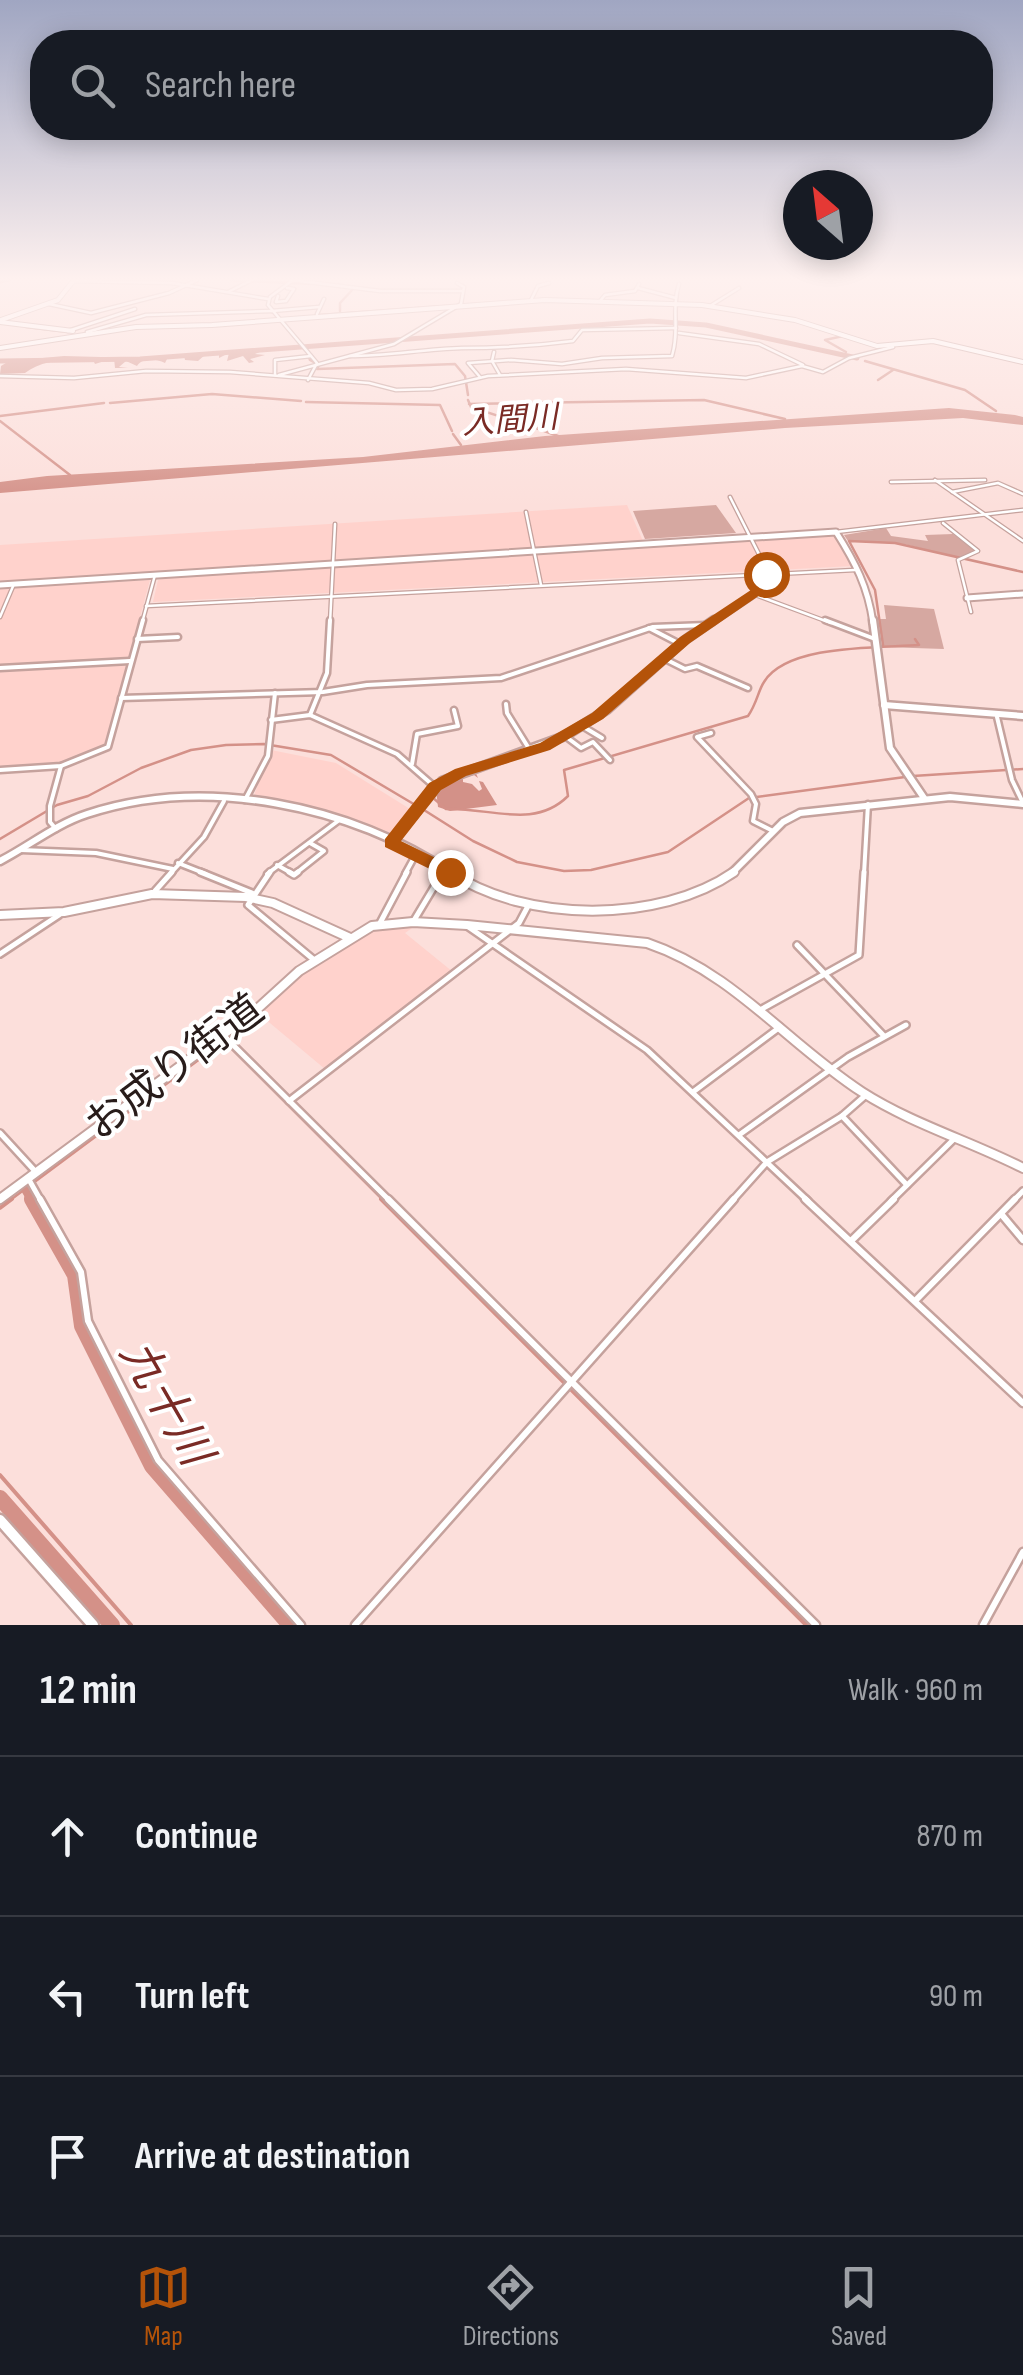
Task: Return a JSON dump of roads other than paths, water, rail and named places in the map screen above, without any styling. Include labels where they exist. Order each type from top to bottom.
[{"type":"street","points":[[275,376],[274,360],[311,356],[317,365]]},
{"type":"street","points":[[275,376],[350,356],[397,356]]},
{"type":"street","points":[[494,356],[492,362],[500,375]]},
{"type":"street","points":[[480,376],[468,363],[512,360],[562,364],[672,356],[673,370]]},
{"type":"street","points":[[786,356],[822,372],[855,356]]},
{"type":"street","points":[[997,356],[1023,362]]},
{"type":"street","points":[[308,380],[317,365]]},
{"type":"street","points":[[0,376],[84,378],[154,371],[275,376],[411,389],[441,387],[480,376],[673,370],[750,378],[804,366]]},
{"type":"street","points":[[934,480],[1023,540]]},
{"type":"street","points":[[891,482],[985,480]]},
{"type":"street","points":[[952,492],[998,483],[1023,494]]},
{"type":"street","points":[[391,843],[435,786],[460,772],[566,736],[608,709],[680,644],[769,584],[768,574],[730,497]]},
{"type":"street","points":[[0,585],[836,532],[1023,510]]},
{"type":"street","points":[[526,512],[542,585]]},
{"type":"street","points":[[941,522],[978,550],[958,560],[971,612]]},
{"type":"street","points":[[310,715],[327,674],[335,524]]},
{"type":"street","points":[[836,532],[860,570],[869,594],[890,752],[924,798]]},
{"type":"street","points":[[146,606],[860,570]]},
{"type":"street","points":[[0,770],[60,766],[108,747],[155,576]]},
{"type":"street","points":[[679,578],[682,586]]},
{"type":"street","points":[[0,617],[14,584]]},
{"type":"street","points":[[753,594],[875,639]]},
{"type":"street","points":[[968,598],[1023,594]]},
{"type":"street","points":[[121,698],[319,692],[367,685],[501,678],[650,628],[706,625]]},
{"type":"street","points":[[650,628],[680,644]]},
{"type":"street","points":[[137,640],[178,638]]},
{"type":"street","points":[[663,658],[684,668],[697,666],[748,688]]},
{"type":"street","points":[[0,668],[132,661]]},
{"type":"street","points":[[245,800],[268,756],[276,692]]},
{"type":"street","points":[[506,704],[507,713],[530,751]]},
{"type":"street","points":[[884,705],[1023,716]]},
{"type":"street","points":[[412,764],[417,734],[458,726],[454,710]]},
{"type":"street","points":[[270,720],[310,715],[412,764],[419,776],[435,786]]},
{"type":"street","points":[[997,716],[1012,780],[1023,803]]},
{"type":"street","points":[[582,726],[602,738]]},
{"type":"street","points":[[711,733],[697,738],[753,797],[753,821],[773,830]]},
{"type":"street","points":[[566,736],[581,748],[593,742],[610,760]]},
{"type":"street","points":[[56,829],[50,822],[50,806],[63,769],[60,766]]},
{"type":"street","points":[[0,861],[84,815],[131,802],[245,800],[291,805],[338,821],[416,854],[474,887],[529,901],[590,908],[684,896],[730,876],[784,819],[800,813],[924,798],[972,797],[1023,803]]},
{"type":"street","points":[[152,894],[204,837],[224,800]]},
{"type":"street","points":[[759,1011],[859,955],[868,804]]},
{"type":"street","points":[[315,960],[249,908],[253,895],[277,865],[338,821]]},
{"type":"street","points":[[277,865],[294,875],[324,851],[310,843]]},
{"type":"street","points":[[20,850],[96,853],[172,869]]},
{"type":"street","points":[[416,854],[380,923],[466,925],[661,946],[685,956],[866,1095],[1023,1168]]},
{"type":"street","points":[[178,863],[317,925],[338,929],[350,938]]},
{"type":"street","points":[[414,922],[446,869]]},
{"type":"street","points":[[0,915],[64,912],[152,894],[253,895]]},
{"type":"street","points":[[290,1101],[511,930],[523,918],[529,901]]},
{"type":"street","points":[[0,954],[64,912]]},
{"type":"street","name":"お成り街道","points":[[0,1199],[223,1034],[315,960],[380,923]]},
{"type":"street","points":[[466,925],[640,1044],[1023,1402]]},
{"type":"street","points":[[797,945],[884,1036]]},
{"type":"street","points":[[739,1134],[832,1069],[906,1025]]},
{"type":"street","points":[[693,1092],[780,1027]]},
{"type":"street","points":[[223,1034],[816,1625]]},
{"type":"street","points":[[355,1625],[767,1162],[842,1116],[866,1095]]},
{"type":"street","points":[[842,1116],[907,1185]]},
{"type":"street","points":[[0,1133],[32,1175],[81,1272],[88,1320],[158,1460],[301,1625]]},
{"type":"street","points":[[852,1240],[956,1136]]},
{"type":"street","points":[[915,1301],[1023,1191]]},
{"type":"street","points":[[1002,1215],[1023,1240]]},
{"type":"street","points":[[0,1520],[93,1625]]},
{"type":"street","points":[[983,1625],[1023,1552]]},
{"type":"waterway","points":[[0,361],[182,356]]},
{"type":"waterway","name":"入間川","points":[[308,356],[319,365],[317,369],[455,364],[465,376],[468,395]]},
{"type":"waterway","points":[[847,356],[857,358]]},
{"type":"waterway","points":[[865,361],[965,390],[996,411]]},
{"type":"waterway","points":[[878,380],[893,370]]},
{"type":"waterway","points":[[110,403],[212,394],[301,401]]},
{"type":"waterway","name":"入間川","points":[[468,400],[470,404]]},
{"type":"waterway","name":"入間川","points":[[470,404],[704,400],[785,419]]},
{"type":"waterway","name":"入間川","points":[[306,402],[440,405],[452,431]]},
{"type":"waterway","points":[[0,416],[104,403]]},
{"type":"waterway","name":"入間川","points":[[470,404],[526,425]]},
{"type":"waterway","points":[[0,421],[70,475]]},
{"type":"waterway","name":"入間川","points":[[536,428],[558,436]]},
{"type":"waterway","name":"入間川","points":[[453,434],[461,445]]},
{"type":"waterway","points":[[883,645],[875,590],[849,541],[895,543],[1023,572]]},
{"type":"waterway","points":[[432,797],[446,809],[526,815],[541,812],[568,796],[564,770],[748,716],[764,682],[792,661],[835,650],[919,645],[915,639]]},
{"type":"waterway","points":[[0,839],[57,805],[88,796],[141,768],[191,750],[226,745],[264,744],[331,755],[417,806]]},
{"type":"waterway","points":[[913,776],[1023,769]]},
{"type":"waterway","points":[[424,810],[473,841],[517,862],[564,871],[591,870],[668,852],[749,798],[905,777]]},
{"type":"waterway","points":[[9,1201],[224,1041],[384,1201]]},
{"type":"waterway","name":"九十川","points":[[27,1189],[34,1201]]},
{"type":"waterway","points":[[0,1208],[12,1199]]},
{"type":"waterway","name":"九十川","points":[[32,1199],[75,1275],[82,1326],[152,1466],[290,1625]]},
{"type":"waterway","points":[[381,1199],[806,1625]]},
{"type":"waterway","points":[[0,1475],[131,1625]]},
{"type":"waterway","points":[[0,1498],[112,1625]]}]
